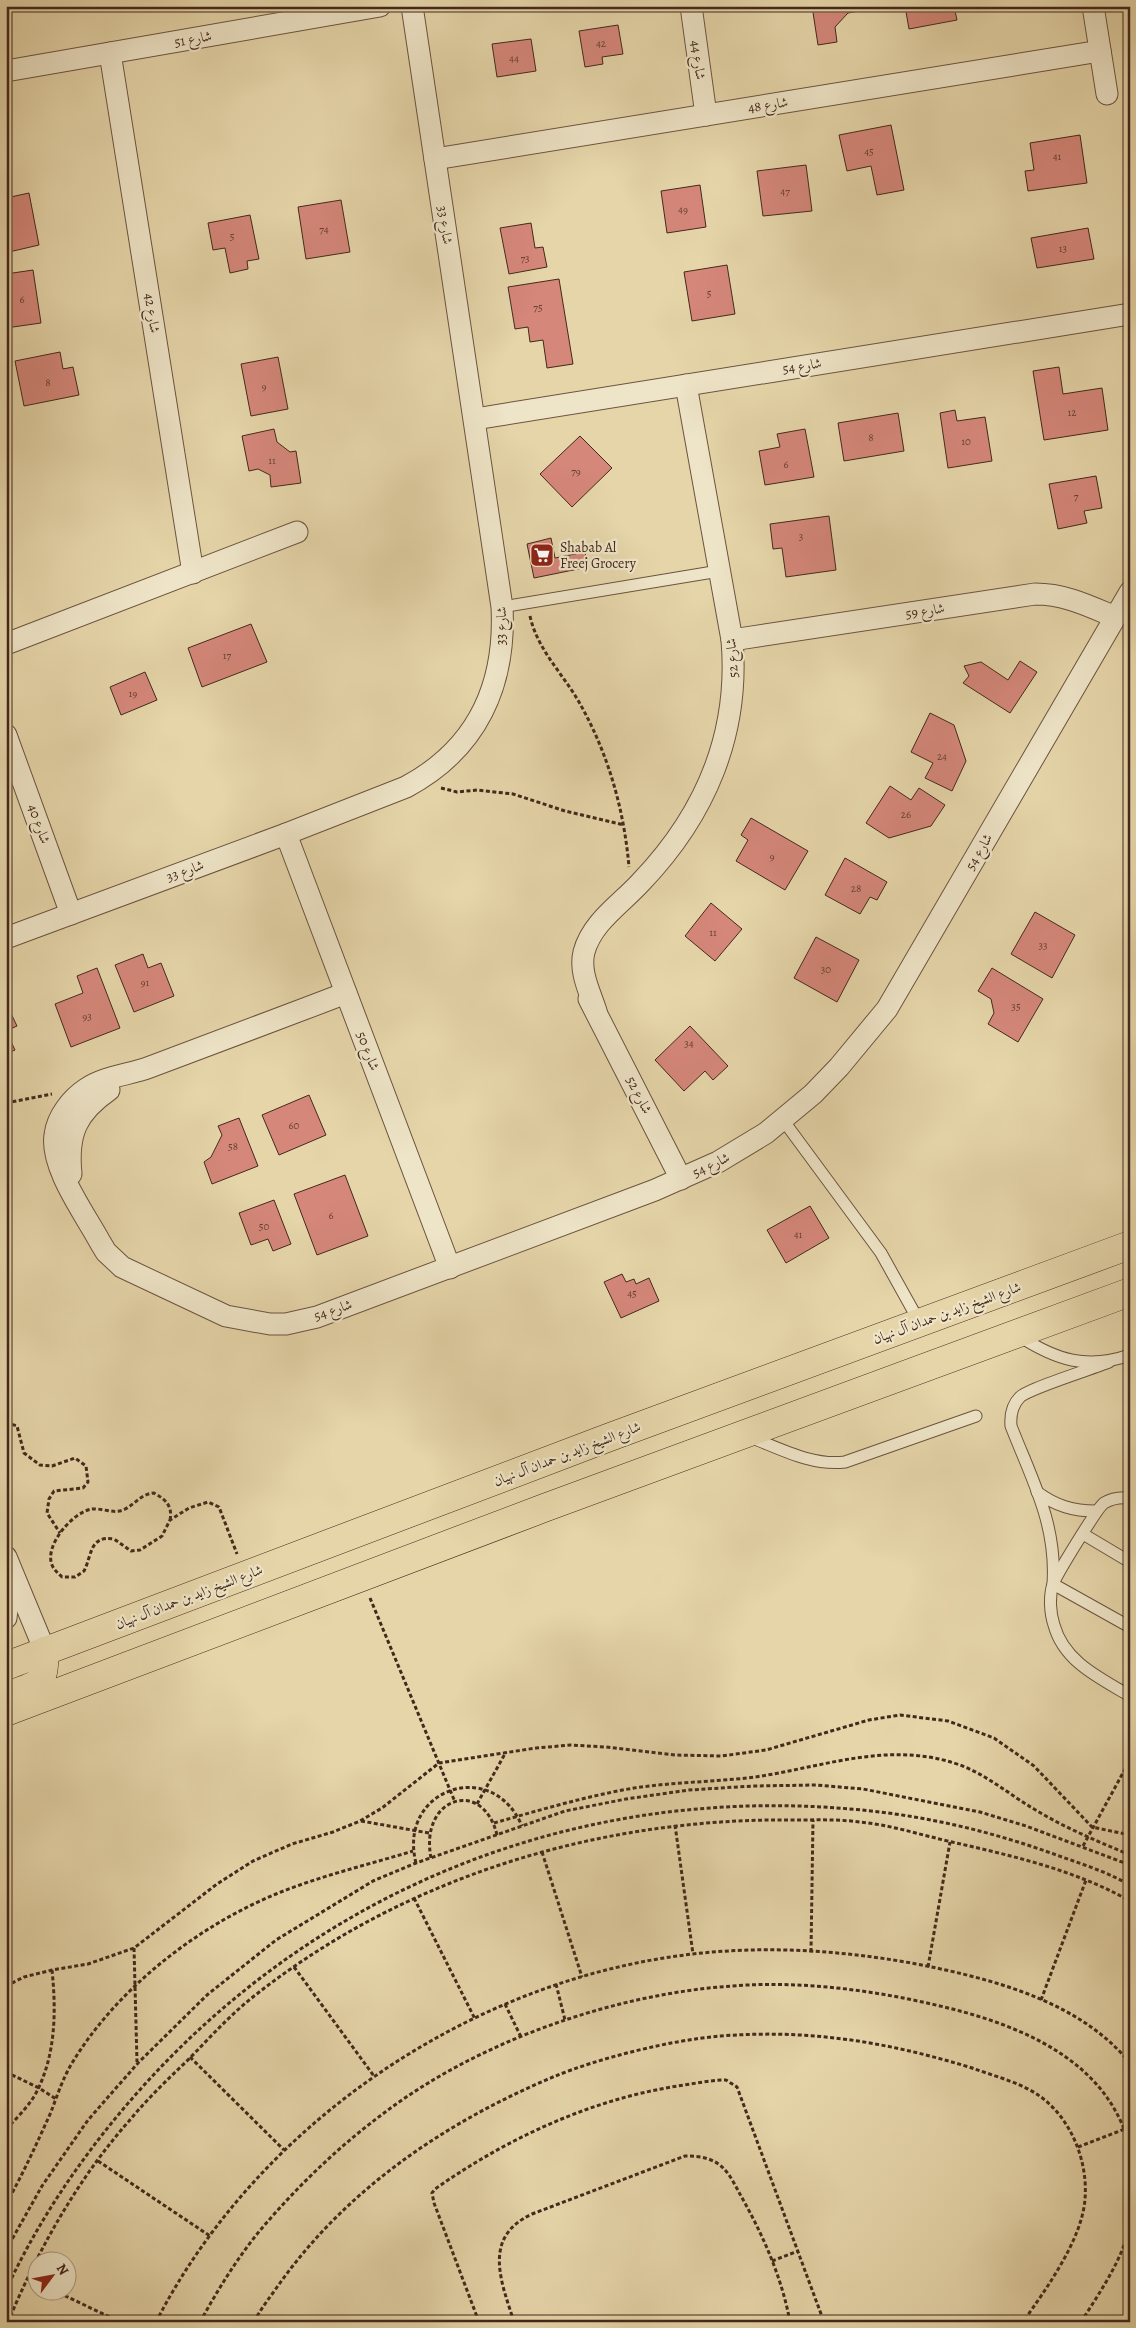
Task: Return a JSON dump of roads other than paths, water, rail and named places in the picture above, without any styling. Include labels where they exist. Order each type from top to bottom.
[{"type":"main road","name":"شارع الشيخ زايد بن حمدان آل نهيان","points":[[6,1666],[610,1437],[1130,1245]]},
{"type":"main road","points":[[6,1712],[743,1434],[1130,1292]]},
{"type":"main road","points":[[6,1697],[40,1682],[44,1675],[45,1651]]},
{"type":"street","name":"شارع 51","points":[[6,71],[380,6]]},
{"type":"street","name":"شارع 33","points":[[6,938],[286,834],[406,787],[441,765],[465,740],[485,707],[494,682],[502,648],[502,606],[412,6]]},
{"type":"street","name":"شارع 44","points":[[691,6],[706,114]]},
{"type":"street","points":[[1093,6],[1107,94]]},
{"type":"street","name":"شارع 48","points":[[435,159],[1100,51]]},
{"type":"street","name":"شارع 42","points":[[110,53],[193,572]]},
{"type":"street","name":"شارع 54","points":[[475,419],[1130,314]]},
{"type":"street","name":"شارع 52","points":[[681,1179],[596,1011],[584,974],[584,953],[593,932],[658,864],[687,824],[715,769],[728,728],[734,667],[732,640],[686,385]]},
{"type":"street","points":[[6,644],[297,532]]},
{"type":"street","name":"شارع 54","points":[[346,993],[144,1069],[107,1078],[85,1090],[74,1099],[61,1117],[54,1137],[59,1166],[106,1252],[122,1267],[226,1316],[270,1324],[302,1321],[450,1268],[681,1179],[746,1147],[783,1120],[813,1094],[839,1067],[887,1009],[1130,592]]},
{"type":"street","name":"شارع 59","points":[[732,640],[1035,594],[1058,595],[1071,598],[1116,617]]},
{"type":"street","name":"شارع 40","points":[[6,735],[71,914]]},
{"type":"street","name":"شارع 50","points":[[286,834],[450,1268]]},
{"type":"street","name":"شارع 54","points":[[73,1193],[69,1153],[77,1122],[90,1104],[144,1069]]},
{"type":"street","points":[[6,1557],[45,1651]]},
{"type":"street","points":[[6,1583],[8,1601],[6,1618]]},
{"type":"lane","points":[[502,606],[719,571]]},
{"type":"lane","points":[[783,1120],[881,1253],[920,1323]]},
{"type":"lane","points":[[1015,1334],[1043,1350],[1059,1356],[1091,1363],[1109,1362]]},
{"type":"lane","points":[[1130,1355],[1022,1395],[1012,1408],[1010,1416],[1011,1426],[1046,1514],[1052,1537],[1055,1560],[1051,1605],[1054,1626],[1062,1645],[1075,1661],[1130,1696]]},
{"type":"lane","points":[[743,1434],[809,1460],[833,1463],[845,1462],[976,1416]]},
{"type":"lane","points":[[1037,1492],[1065,1508],[1080,1511],[1096,1511]]},
{"type":"lane","points":[[1053,1584],[1096,1511],[1112,1499],[1130,1498]]},
{"type":"lane","points":[[1083,1534],[1130,1562]]},
{"type":"lane","points":[[1053,1584],[1130,1628]]},
{"type":"place","name":"Shabab Al Freej Grocery","points":[[542,555]]}]
